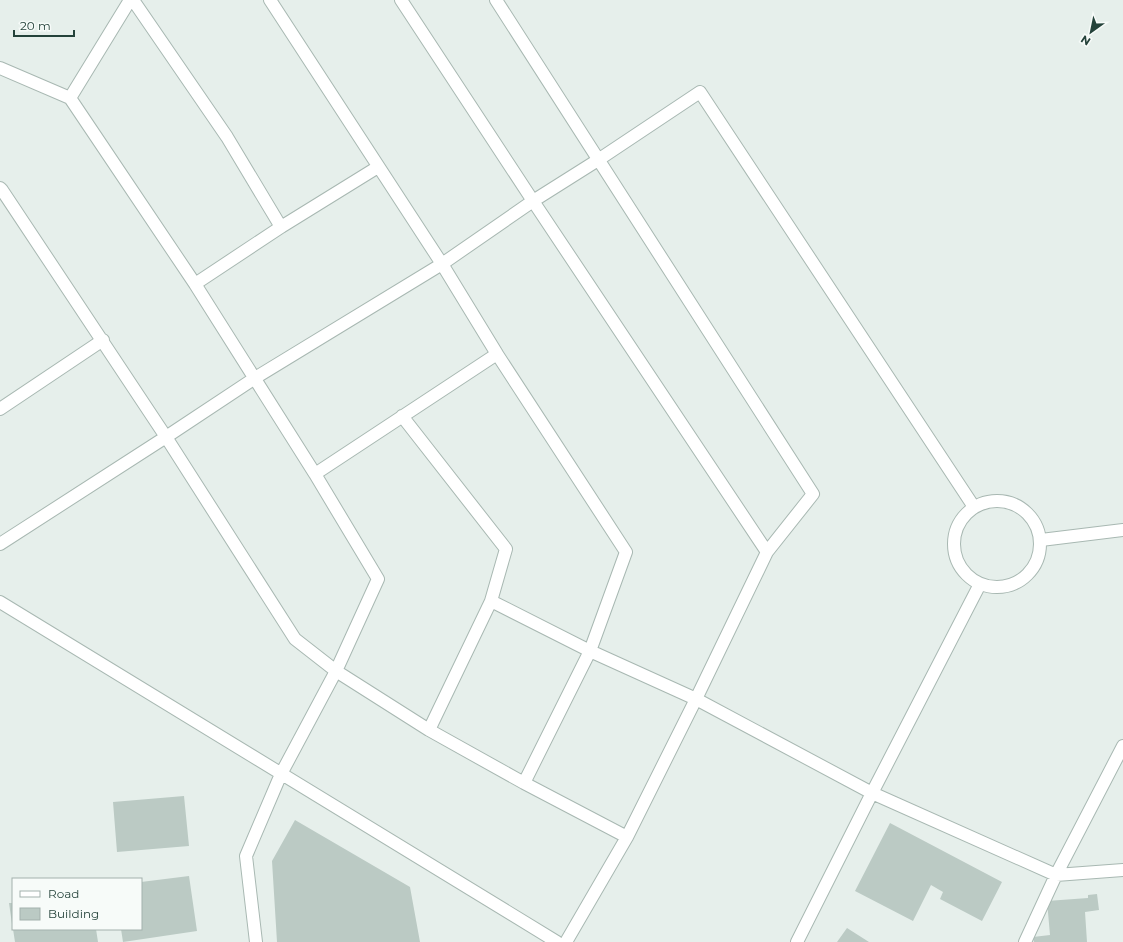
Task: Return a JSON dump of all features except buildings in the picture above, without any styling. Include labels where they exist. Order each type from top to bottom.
[{"type":"street","points":[[70,98],[131,0],[227,137],[282,227]]},
{"type":"street","points":[[270,0],[442,264],[496,354],[626,552],[590,651],[524,783]]},
{"type":"street","points":[[401,0],[767,552]]},
{"type":"street","points":[[496,0],[813,494],[767,552],[627,837],[566,942]]},
{"type":"street","points":[[0,68],[70,98],[195,284],[316,474],[378,579],[336,671],[281,774],[246,856],[256,942]]},
{"type":"street","points":[[0,544],[255,378],[442,264],[533,201],[700,92],[974,507]]},
{"type":"street","points":[[195,284],[378,167]]},
{"type":"street","points":[[0,188],[166,437],[295,638],[336,671],[429,730],[524,783],[627,837]]},
{"type":"street","points":[[0,409],[102,340]]},
{"type":"street","points":[[316,474],[496,354]]},
{"type":"street","points":[[402,416],[506,549],[491,601],[429,730]]},
{"type":"street","points":[[1002,500],[1017,505],[1033,520],[1037,526],[1041,540],[1040,555],[1034,568],[1023,579],[1010,586],[995,588],[980,584],[969,577],[960,567],[955,554],[954,541],[960,522],[974,507],[987,501],[1002,500]]},
{"type":"street","points":[[1041,540],[1123,530]]},
{"type":"street","points":[[797,942],[980,584]]},
{"type":"street","points":[[491,601],[590,651],[696,699],[872,793],[1056,874],[1123,870]]},
{"type":"street","points":[[0,602],[557,942]]},
{"type":"street","points":[[1025,942],[1056,874],[1123,746]]}]
